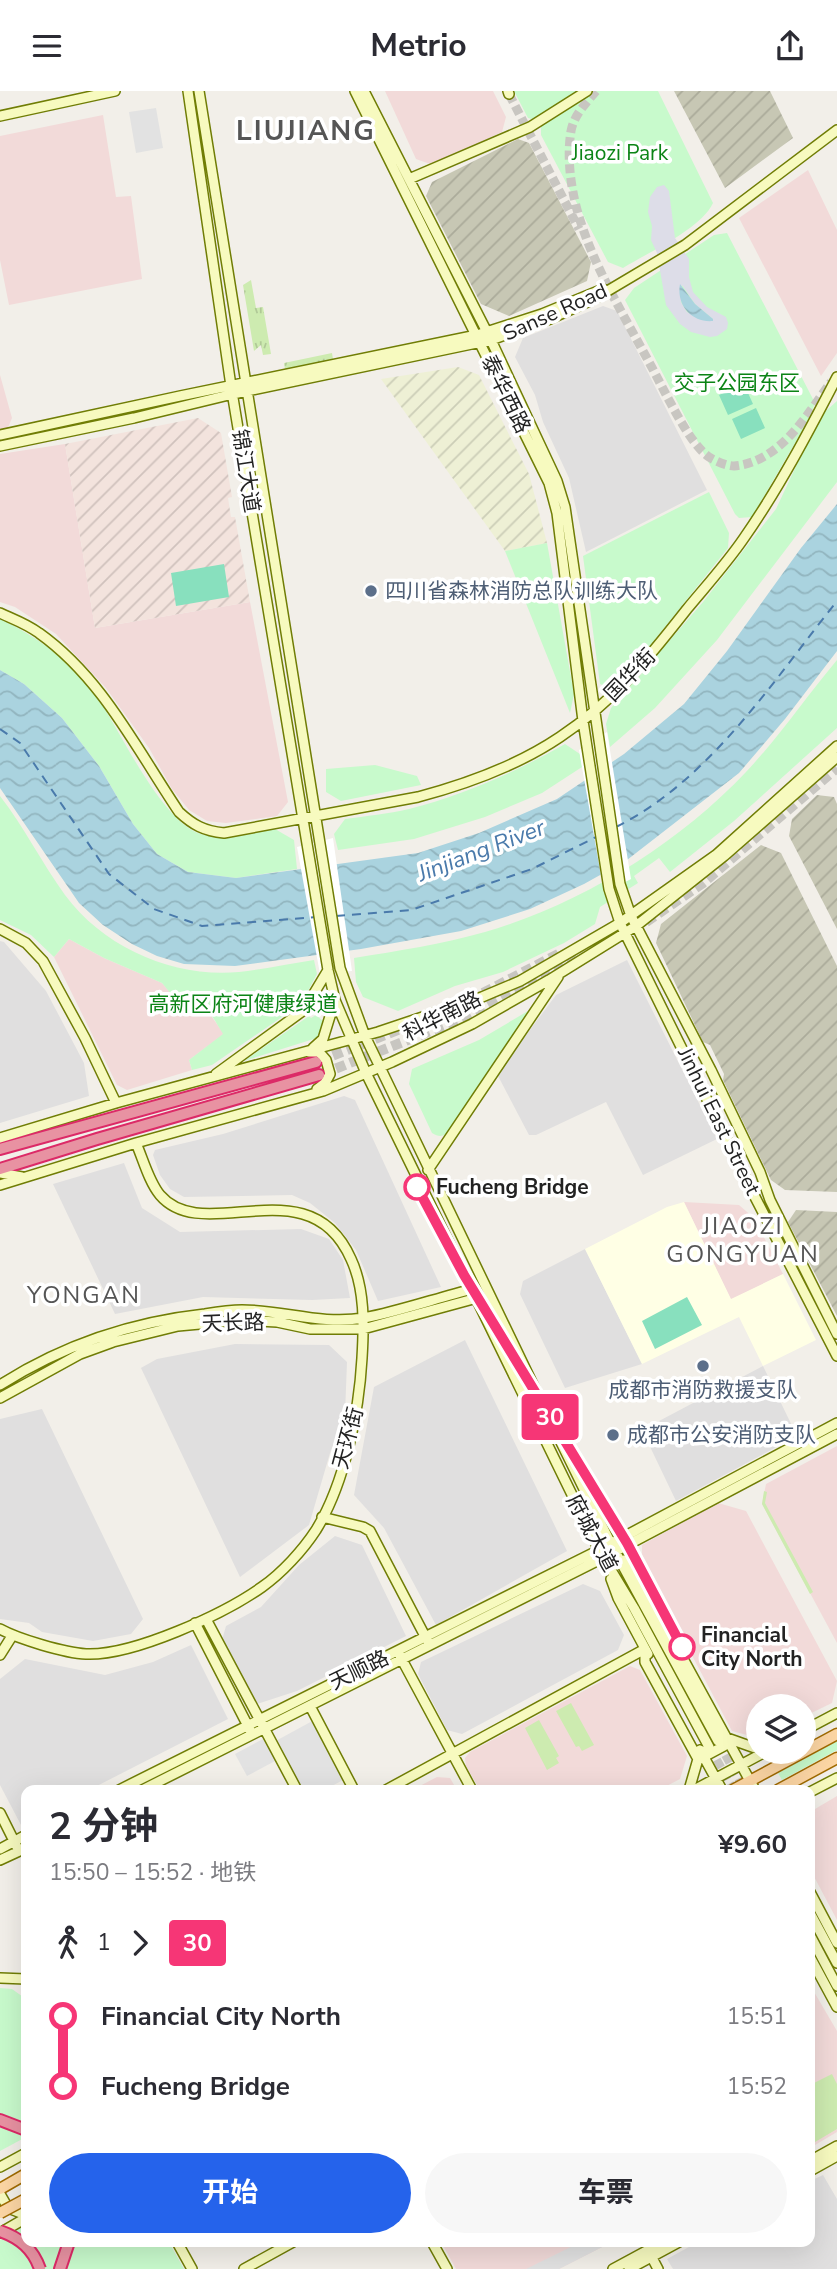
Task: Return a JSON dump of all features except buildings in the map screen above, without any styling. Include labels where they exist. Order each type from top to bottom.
[{"type":"highway","points":[[2,1145],[316,1062]]},
{"type":"highway","points":[[0,1171],[97,1139],[319,1075]]},
{"type":"highway","points":[[0,2120],[21,2128]]},
{"type":"highway","points":[[0,2232],[21,2241]]},
{"type":"highway","points":[[28,2247],[40,2269]]},
{"type":"highway","points":[[60,2269],[67,2247]]},
{"type":"main road","points":[[755,1785],[837,1734]]},
{"type":"main road","points":[[787,1785],[837,1758]]},
{"type":"main road","points":[[0,2189],[21,2177]]},
{"type":"main road","points":[[0,2213],[21,2202]]},
{"type":"street","points":[[0,116],[116,91]]},
{"type":"street","name":"锦江大道","points":[[188,91],[232,390],[328,970]]},
{"type":"street","name":"锦江大道","points":[[199,91],[340,968]]},
{"type":"street","name":"泰华西路","points":[[355,91],[557,481],[565,507],[620,884]]},
{"type":"street","name":"泰华西路","points":[[364,91],[410,179],[549,482],[557,513],[583,721],[609,889]]},
{"type":"street","points":[[410,179],[530,127],[587,91]]},
{"type":"street","name":"Sanse Road","points":[[0,435],[484,338],[615,285],[685,245],[837,130]]},
{"type":"street","name":"国华街","points":[[0,613],[36,631],[61,650],[104,696],[178,811],[192,824],[207,831],[224,833],[448,789],[529,755],[583,721],[639,670],[744,539],[837,377]]},
{"type":"street","points":[[824,402],[837,388]]},
{"type":"street","name":"Sanse Road","points":[[0,446],[134,418],[232,390]]},
{"type":"street","name":"科华南路","points":[[633,921],[716,855],[837,745]]},
{"type":"street","name":"科华南路","points":[[0,1185],[136,1143],[310,1095],[380,1067],[472,1024],[561,972],[724,856],[837,757]]},
{"type":"street","name":"Jinhui East Street","points":[[620,884],[633,921],[711,1070],[770,1200],[837,1334]]},
{"type":"street","name":"Jinhui East Street","points":[[609,889],[622,928],[837,1356]]},
{"type":"street","name":"科华南路","points":[[2,1145],[40,1125],[365,1036],[482,997],[520,981],[622,928]]},
{"type":"street","points":[[0,929],[26,943],[43,961],[116,1103]]},
{"type":"street","name":"府城大道","points":[[340,968],[365,1036],[428,1170],[613,1548],[714,1744]]},
{"type":"street","points":[[209,1079],[304,1010],[328,970]]},
{"type":"street","name":"府城大道","points":[[328,970],[335,1000],[350,1040],[601,1554],[714,1744]]},
{"type":"street","points":[[428,1170],[561,972]]},
{"type":"street","points":[[308,1050],[323,1039],[335,1000]]},
{"type":"street","points":[[308,1050],[319,1052],[326,1060],[330,1074],[325,1083],[310,1095]]},
{"type":"street","name":"天环街","points":[[0,1629],[12,1636],[86,1654],[127,1648],[206,1619],[262,1587],[303,1546],[322,1517],[350,1445],[361,1387],[363,1318],[358,1277],[351,1257],[340,1241],[325,1225],[309,1214],[296,1211],[209,1213],[189,1212],[174,1207],[160,1195],[136,1143]]},
{"type":"street","points":[[732,1149],[742,1149],[746,1143]]},
{"type":"street","points":[[0,1171],[24,1177]]},
{"type":"street","name":"天长路","points":[[0,1385],[29,1367],[75,1345],[109,1333],[176,1317],[241,1310],[276,1312],[316,1320],[363,1318],[475,1293]]},
{"type":"street","name":"天长路","points":[[0,1398],[80,1354],[113,1342],[178,1326],[243,1319],[310,1329],[363,1329],[475,1293]]},
{"type":"street","points":[[613,1548],[837,1423]]},
{"type":"street","points":[[613,1548],[837,1434]]},
{"type":"street","points":[[322,1517],[370,1531],[428,1641]]},
{"type":"street","name":"天顺路","points":[[151,1785],[262,1725],[613,1548]]},
{"type":"street","points":[[601,1554],[618,1598],[645,1649],[714,1744],[742,1765],[752,1785]]},
{"type":"street","points":[[206,1619],[294,1785]]},
{"type":"street","points":[[195,1623],[251,1731]]},
{"type":"street","points":[[0,1654],[12,1636]]},
{"type":"street","points":[[395,1785],[645,1649]]},
{"type":"street","points":[[645,1649],[645,1662],[698,1759],[690,1785]]},
{"type":"street","points":[[399,1655],[469,1785]]},
{"type":"street","name":"天顺路","points":[[262,1725],[310,1706],[399,1655]]},
{"type":"street","points":[[310,1706],[351,1785]]},
{"type":"street","points":[[816,1724],[837,1713]]},
{"type":"street","name":"天顺路","points":[[130,1785],[251,1731]]},
{"type":"street","points":[[714,1744],[746,1748]]},
{"type":"street","points":[[714,1744],[716,1779],[719,1785]]},
{"type":"street","points":[[704,1785],[746,1763]]},
{"type":"street","points":[[815,1789],[837,1778]]},
{"type":"street","points":[[0,1813],[21,1847]]},
{"type":"street","points":[[0,1849],[21,1838]]},
{"type":"street","points":[[0,1860],[21,1850]]},
{"type":"street","points":[[815,1901],[837,1943]]},
{"type":"street","points":[[815,1922],[837,1963]]},
{"type":"street","points":[[815,1944],[837,1986]]},
{"type":"street","points":[[815,1966],[837,2007]]},
{"type":"street","points":[[0,1978],[21,1979]]},
{"type":"street","points":[[815,2158],[837,2146]]},
{"type":"street","points":[[0,2175],[2,2166],[21,2156]]},
{"type":"street","points":[[815,2168],[837,2157]]},
{"type":"street","points":[[0,2194],[8,2208],[21,2214]]},
{"type":"street","points":[[0,2232],[21,2220]]},
{"type":"street","points":[[180,2247],[192,2269]]},
{"type":"street","points":[[243,2269],[284,2247]]},
{"type":"street","points":[[435,2247],[447,2269]]},
{"type":"street","points":[[629,2269],[657,2247]]},
{"type":"street","points":[[613,2269],[666,2247]]},
{"type":"street","points":[[650,2253],[658,2269]]},
{"type":"shaded area","points":[[385,91],[493,91],[506,117],[502,132],[433,165],[416,159]]},
{"type":"shaded area","points":[[674,91],[770,91],[793,138],[725,188]]},
{"type":"shaded area","points":[[156,108],[163,148],[136,153],[129,112]]},
{"type":"shaded area","points":[[103,115],[116,197],[131,196],[142,279],[9,305],[0,260],[0,136]]},
{"type":"shaded area","points":[[518,139],[529,143],[591,262],[587,281],[509,316],[481,304],[426,196],[432,182]]},
{"type":"shaded area","points":[[808,170],[837,230],[837,353],[821,376],[739,218]]},
{"type":"shaded area","points":[[664,185],[669,191],[675,238],[689,259],[689,277],[693,292],[707,307],[726,317],[727,329],[717,336],[691,332],[680,324],[666,305],[657,253],[651,240],[652,226],[648,212],[650,197],[657,187]],"holes":[[[682,285],[695,304],[713,319],[702,320],[687,312],[681,302]]]},
{"type":"shaded area","points":[[603,306],[617,311],[707,490],[586,552],[569,478],[543,422],[535,395],[515,357],[523,338]]},
{"type":"shaded area","points":[[458,367],[479,375],[529,474],[547,543],[505,551],[381,379]]},
{"type":"shaded area","points":[[0,375],[12,418],[7,430],[0,432]]},
{"type":"shaded area","points":[[198,418],[221,433],[232,497],[228,498],[231,517],[235,517],[250,602],[95,628],[65,444]]},
{"type":"shaded area","points":[[65,444],[95,628],[250,602],[288,802],[277,816],[226,823],[207,821],[189,810],[172,789],[149,748],[106,688],[56,634],[15,607],[0,602],[0,454]]},
{"type":"shaded area","points":[[817,795],[834,797],[837,804],[837,929],[789,836],[792,819]]},
{"type":"shaded area","points":[[761,845],[781,853],[837,966],[837,1192],[785,1190],[771,1180],[723,1080],[724,1074],[710,1045],[703,1042],[656,943],[661,924]]},
{"type":"shaded area","points":[[69,939],[104,958],[162,983],[177,1000],[190,999],[202,1003],[224,1034],[189,1060],[192,1070],[127,1090],[117,1085],[54,957]]},
{"type":"shaded area","points":[[0,941],[4,942],[46,991],[84,1063],[89,1096],[0,1123]]},
{"type":"shaded area","points":[[627,960],[717,1139],[643,1175],[606,1102],[536,1135],[529,1135],[497,1074],[556,995]]},
{"type":"shaded area","points":[[344,1096],[355,1100],[441,1287],[378,1301],[356,1250],[335,1223],[310,1203],[292,1195],[184,1197],[170,1189],[160,1175],[153,1155],[155,1150],[223,1134]]},
{"type":"shaded area","points":[[124,1163],[142,1208],[180,1232],[301,1229],[329,1239],[343,1260],[350,1298],[312,1300],[203,1297],[115,1314],[53,1184]]},
{"type":"shaded area","points":[[684,1202],[739,1205],[754,1218],[783,1274],[731,1300]]},
{"type":"shaded area","points":[[684,1202],[731,1299],[783,1274],[816,1340],[763,1366],[739,1317],[642,1364],[585,1249],[667,1207]]},
{"type":"shaded area","points":[[796,1210],[837,1212],[837,1316],[788,1222]]},
{"type":"shaded area","points":[[585,1249],[642,1364],[565,1388],[520,1294],[523,1281]]},
{"type":"shaded area","points":[[465,1340],[567,1551],[436,1625],[384,1528],[354,1495],[374,1387]]},
{"type":"shaded area","points":[[235,1344],[329,1345],[347,1362],[345,1414],[330,1453],[309,1525],[240,1577],[141,1368],[139,1369],[157,1359]]},
{"type":"shaded area","points":[[763,1366],[797,1436],[676,1501],[642,1430]]},
{"type":"shaded area","points":[[42,1409],[143,1619],[131,1634],[93,1641],[42,1632],[29,1623],[0,1619],[0,1419]]},
{"type":"shaded area","points":[[837,1446],[837,1643],[762,1504],[766,1484]]},
{"type":"shaded area","points":[[718,1503],[746,1511],[837,1681],[832,1703],[816,1711],[816,1694],[746,1694],[746,1735],[732,1731],[642,1561],[642,1545]]},
{"type":"shaded area","points":[[335,1536],[362,1545],[406,1636],[297,1691],[257,1704],[222,1640],[226,1626],[261,1607],[299,1565]]},
{"type":"shaded area","points":[[583,1584],[600,1591],[624,1635],[618,1650],[462,1734],[447,1730],[418,1674],[421,1662]]},
{"type":"shaded area","points":[[191,1645],[228,1719],[99,1785],[21,1785],[21,1825],[0,1785],[0,1679],[25,1659],[105,1675],[153,1662]]},
{"type":"shaded area","points":[[630,1666],[640,1670],[687,1756],[680,1779],[669,1785],[477,1785],[466,1766],[465,1758],[470,1752]]},
{"type":"shaded area","points":[[316,1719],[347,1778],[334,1785],[294,1785],[272,1743]]},
{"type":"shaded area","points":[[265,1738],[277,1760],[247,1776],[235,1754]]},
{"type":"shaded area","points":[[437,1777],[450,1778],[454,1785],[422,1785]]},
{"type":"shaded area","points":[[837,1796],[837,1920],[815,1878],[815,1809]]},
{"type":"shaded area","points":[[815,1994],[837,2031],[837,2132],[815,2145]]},
{"type":"shaded area","points":[[823,2175],[837,2199],[837,2269],[673,2269],[667,2259],[689,2247],[815,2247],[815,2179]]},
{"type":"shaded area","points":[[444,2247],[602,2247],[559,2269],[456,2269]]},
{"type":"shaded area","points":[[571,2247],[602,2247],[559,2269],[526,2269]]},
{"type":"green space","points":[[514,91],[584,91],[536,120],[528,118]]},
{"type":"green space","name":"Jiaozi Park","points":[[597,91],[658,91],[713,203],[707,213],[686,231],[623,268],[608,262],[541,135],[541,126]]},
{"type":"green space","name":"交子公园东区","points":[[727,233],[815,403],[809,419],[752,517],[739,518],[625,300],[634,288],[714,235]]},
{"type":"green space","points":[[251,280],[256,308],[263,307],[271,354],[263,355],[261,345],[254,351],[243,285]]},
{"type":"green space","points":[[332,353],[333,359],[285,370],[284,363]]},
{"type":"green space","points":[[744,384],[753,404],[728,415],[719,395]]},
{"type":"green space","points":[[837,401],[837,482],[717,640],[655,708],[610,747],[606,724],[611,708],[703,602],[776,509],[819,417]]},
{"type":"green space","points":[[756,408],[765,428],[741,439],[732,419]]},
{"type":"green space","points":[[709,492],[729,533],[728,548],[632,668],[609,688],[600,684],[583,556]]},
{"type":"green space","points":[[547,543],[574,694],[570,713],[505,551]]},
{"type":"green space","points":[[224,564],[229,597],[176,606],[171,573]]},
{"type":"green space","points":[[0,619],[53,651],[87,683],[142,773],[171,812],[186,826],[201,834],[219,837],[275,829],[294,840],[297,869],[236,878],[188,872],[157,854],[133,824],[99,766],[62,718],[24,684],[0,670]]},
{"type":"green space","points":[[837,660],[837,728],[734,821],[670,872],[659,858],[634,876],[638,883],[600,907],[595,924],[564,943],[503,972],[455,986],[398,1011],[363,997],[356,982],[354,958],[453,940],[521,920],[592,888],[658,847],[690,824],[746,772]]},
{"type":"green space","points":[[565,744],[580,754],[582,767],[542,793],[485,817],[414,839],[338,850],[334,834],[345,819],[401,811],[450,797],[509,773]]},
{"type":"green space","points":[[375,765],[417,776],[421,785],[341,801],[326,792],[326,769]]},
{"type":"green space","name":"高新区府河健康绿道","points":[[0,796],[65,895],[81,914],[120,944],[142,956],[166,964],[214,973],[239,972],[314,960],[317,974],[301,1004],[212,1065],[192,1070],[189,1060],[223,1034],[206,1008],[186,1000],[177,1001],[162,983],[104,958],[69,939],[54,957],[31,935],[0,920]]},
{"type":"green space","points":[[533,1008],[452,1131],[442,1136],[432,1133],[409,1084],[412,1069],[479,1040]]},
{"type":"green space","points":[[316,1015],[324,1022],[317,1038],[244,1061],[309,1016],[311,1018]]},
{"type":"green space","points":[[687,1297],[702,1325],[655,1349],[642,1321]]},
{"type":"green space","points":[[764,1491],[767,1492],[765,1503],[813,1592],[810,1594],[762,1504]]},
{"type":"green space","points":[[571,1703],[594,1745],[582,1751],[579,1746],[576,1747],[556,1711]]},
{"type":"green space","points":[[539,1720],[559,1756],[556,1758],[559,1763],[547,1770],[525,1728]]},
{"type":"green space","points":[[837,1741],[837,1750],[816,1761],[816,1752]]},
{"type":"green space","points":[[795,1764],[811,1764],[782,1780],[778,1773]]},
{"type":"green space","points":[[0,1988],[12,1989],[21,1995],[21,2140],[0,2151]]},
{"type":"green space","points":[[832,2074],[837,2084],[837,2129],[815,2142],[815,2082]]},
{"type":"green space","points":[[21,2227],[21,2247],[172,2247],[184,2269],[0,2269],[0,2240]]},
{"type":"water","points":[[680,284],[695,304],[713,321],[698,319],[687,311],[680,299]]},
{"type":"water","name":"Jinjiang River","points":[[837,504],[837,651],[739,773],[627,860],[530,909],[461,931],[361,949],[235,966],[184,964],[157,956],[132,944],[103,925],[79,903],[0,788],[0,670],[24,684],[62,718],[99,766],[133,824],[157,854],[188,872],[236,878],[418,853],[479,833],[557,799],[624,754],[684,704]]},
{"type":"pier","points":[[607,732],[631,879],[604,893],[579,750]]},
{"type":"pier","points":[[333,838],[352,971],[320,974],[297,847]]},
{"type":"ferry route","points":[[616,827],[681,784],[710,756],[763,696],[837,601]]},
{"type":"ferry route","points":[[0,729],[20,743],[109,874],[154,909],[202,926],[316,917]]},
{"type":"ferry route","points":[[336,916],[411,910],[532,869],[596,837]]},
{"type":"tunnel","points":[[596,91],[578,114],[571,131],[570,167],[578,215],[604,279],[677,414],[701,450],[721,463],[734,466],[765,456],[790,435],[831,382]]},
{"type":"tunnel","points":[[509,94],[579,229]]},
{"type":"tunnel","points":[[646,922],[703,883],[837,768]]},
{"type":"tunnel","points":[[615,934],[653,908]]},
{"type":"tunnel","points":[[483,993],[562,952]]},
{"type":"tunnel","points":[[322,1074],[461,1019],[580,956]]},
{"type":"tunnel","points":[[319,1061],[421,1021]]},
{"type":"tunnel","points":[[719,1743],[742,1785]]},
{"type":"tunnel","points":[[710,1748],[730,1785]]},
{"type":"metro line","name":"30","points":[[417,1187],[464,1275],[627,1543],[682,1647]]},
{"type":"place","name":"四川省森林消防总队训练大队","points":[[371,591]]},
{"type":"place","name":"Fucheng Bridge","points":[[417,1187]]},
{"type":"place","name":"成都市消防救援支队","points":[[703,1366]]},
{"type":"place","name":"成都市公安消防支队","points":[[613,1435]]},
{"type":"place","name":"Financial City North","points":[[682,1647]]},
{"type":"district","name":"LIUJIANG","points":[[306,130]]},
{"type":"district","name":"JIAOZI GONGYUAN","points":[[743,1240]]},
{"type":"district","name":"YONGAN","points":[[84,1295]]}]
